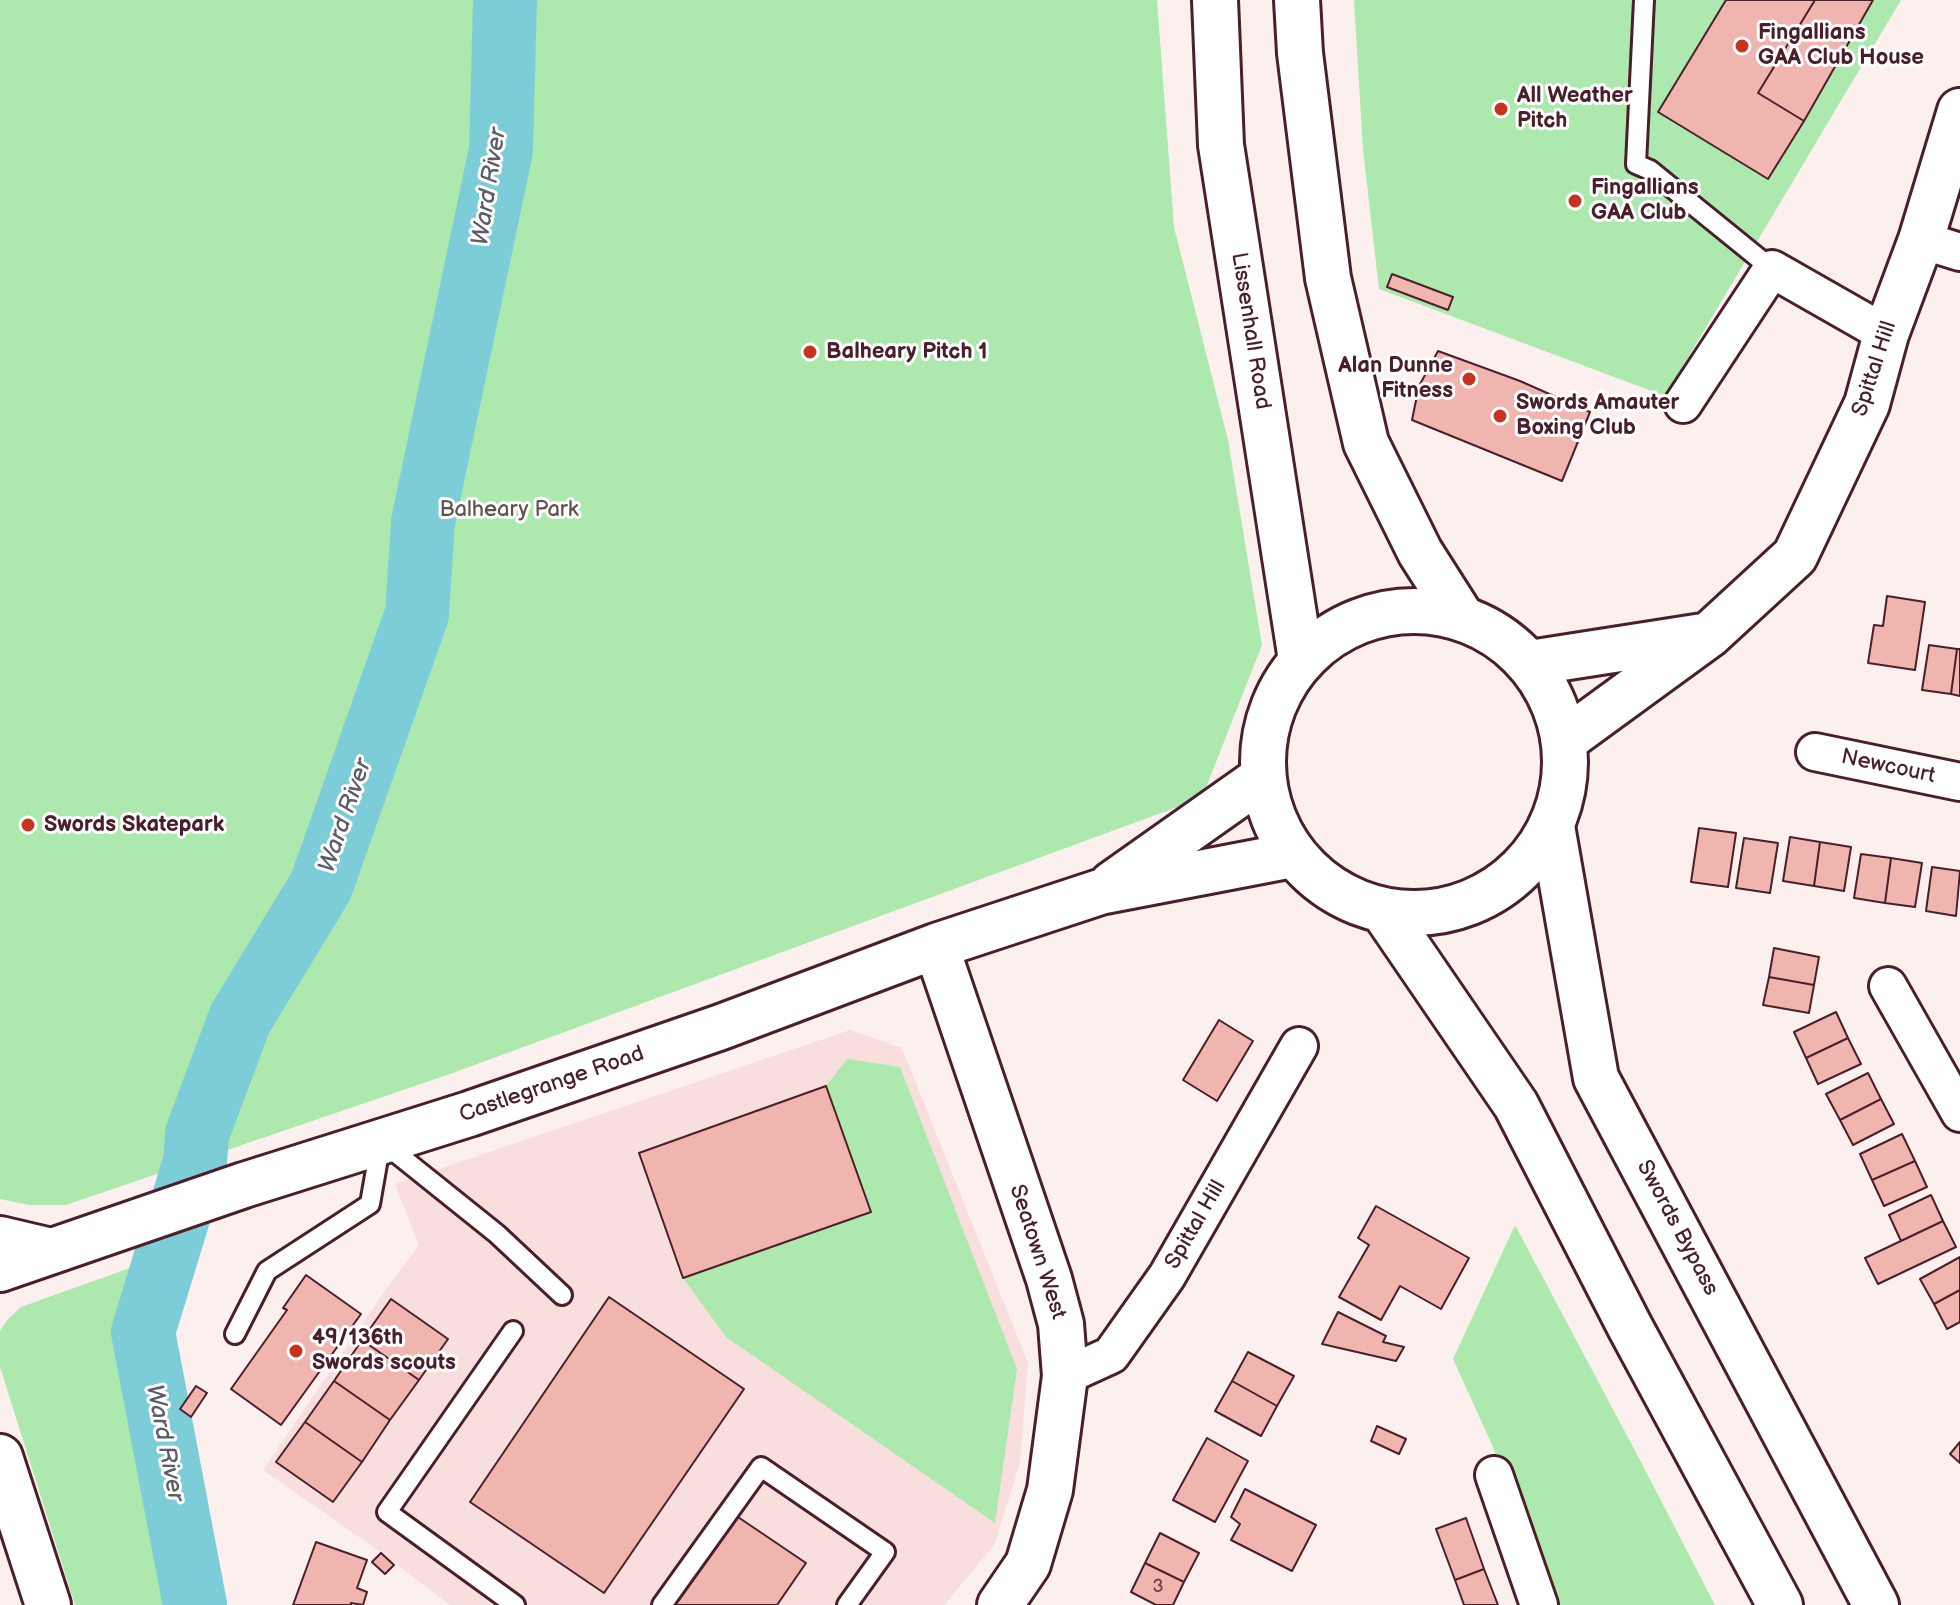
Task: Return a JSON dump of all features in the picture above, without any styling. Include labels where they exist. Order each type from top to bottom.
[{"type":"main road","name":"Lissenhall Road","points":[[1215,0],[1221,145],[1301,660]]},
{"type":"main road","points":[[1297,0],[1300,53],[1328,278],[1366,443],[1420,552],[1462,618]]},
{"type":"main road","name":"Spittal Hill","points":[[1565,740],[1709,635],[1795,556],[1867,404],[1886,334],[1940,246],[1960,111]]},
{"type":"main road","points":[[1419,611],[1462,618],[1499,636],[1530,663],[1558,713],[1565,740],[1565,784],[1552,826],[1524,868],[1483,898],[1434,913],[1384,912],[1349,901],[1318,881],[1293,855],[1272,819],[1262,778],[1264,736],[1272,709],[1301,660],[1335,632],[1375,615],[1419,611]]},
{"type":"main road","points":[[1530,663],[1709,635]]},
{"type":"main road","name":"Castlegrange Road","points":[[1100,892],[1262,778]]},
{"type":"main road","name":"Swords Bypass","points":[[1552,826],[1596,1078],[1876,1605]]},
{"type":"main road","name":"Castlegrange Road","points":[[0,1269],[721,1027],[936,946],[1100,892],[1293,855]]},
{"type":"main road","points":[[1384,912],[1516,1105],[1637,1341],[1780,1605]]},
{"type":"main road","name":"Seatown West","points":[[936,946],[1049,1279],[1061,1324],[1065,1376],[1050,1490],[1028,1564],[1000,1605]]},
{"type":"main road","points":[[0,1239],[51,1251]]},
{"type":"main road","points":[[0,1457],[9,1517],[48,1605]]},
{"type":"street","points":[[1683,404],[1772,269],[1886,334]]},
{"type":"street","name":"Newcourt","points":[[1815,752],[1960,782]]},
{"type":"street","points":[[1888,986],[1960,1113]]},
{"type":"street","name":"Spittal Hill","points":[[1065,1376],[1111,1355],[1167,1276],[1299,1046]]},
{"type":"street","points":[[1494,1475],[1539,1605]]},
{"type":"lane","points":[[1644,0],[1636,164],[1650,170],[1772,269]]},
{"type":"lane","points":[[235,1334],[267,1271],[370,1204],[381,1141],[497,1234],[562,1295]]},
{"type":"lane","points":[[513,1331],[387,1512],[515,1605]]},
{"type":"lane","points":[[662,1605],[761,1467],[885,1552],[847,1605]]},
{"type":"shaded area","points":[[850,1030],[902,1048],[1028,1363],[1020,1463],[994,1545],[944,1605],[450,1605],[263,1470],[419,1245],[395,1184]]},
{"type":"green space","name":"Balheary Park","points":[[0,0],[1157,0],[1174,227],[1228,440],[1262,645],[1202,798],[450,1074],[66,1205],[29,1205],[0,1199]]},
{"type":"green space","name":"Fingallians GAA Club","points":[[1354,0],[1901,0],[1665,396],[1379,289],[1363,150]]},
{"type":"green space","points":[[847,1059],[900,1067],[1017,1369],[995,1523],[726,1337],[683,1278],[870,1212],[826,1086]]},
{"type":"green space","points":[[1515,1225],[1715,1605],[1548,1605],[1493,1447],[1453,1359]]},
{"type":"green space","points":[[194,1245],[158,1334],[167,1406],[192,1420],[196,1519],[210,1605],[75,1605],[0,1367],[0,1331],[21,1307]]},
{"type":"building","name":"Fingallians GAA Club House","points":[[1726,0],[1815,0],[1758,93],[1804,121],[1768,179],[1658,112]]},
{"type":"building","points":[[1815,0],[1873,0],[1804,121],[1758,93]]},
{"type":"building","points":[[1392,274],[1453,297],[1448,310],[1387,287]]},
{"type":"building","name":"Swords Amauter Boxing Club","points":[[1438,351],[1520,381],[1590,412],[1562,481],[1412,420],[1419,386]]},
{"type":"building","points":[[1887,596],[1925,602],[1915,670],[1868,663],[1874,625],[1883,626]]},
{"type":"building","points":[[1929,645],[1957,649],[1951,694],[1922,690]]},
{"type":"building","points":[[1957,649],[1960,649],[1960,696],[1951,694]]},
{"type":"building","points":[[1699,828],[1736,833],[1728,887],[1691,882]]},
{"type":"building","points":[[1790,837],[1820,842],[1814,886],[1783,881]]},
{"type":"building","points":[[1744,838],[1778,843],[1770,893],[1736,888]]},
{"type":"building","points":[[1820,842],[1851,847],[1844,891],[1814,886]]},
{"type":"building","points":[[1861,854],[1891,858],[1885,903],[1854,898]]},
{"type":"building","points":[[1891,858],[1922,863],[1915,907],[1885,903]]},
{"type":"building","points":[[1932,867],[1960,871],[1956,916],[1926,911]]},
{"type":"building","points":[[1774,948],[1819,957],[1814,985],[1769,977]]},
{"type":"building","points":[[1769,977],[1814,985],[1809,1013],[1763,1005]]},
{"type":"building","points":[[1836,1012],[1848,1038],[1806,1058],[1794,1032]]},
{"type":"building","points":[[1219,1020],[1253,1041],[1217,1101],[1183,1080]]},
{"type":"building","points":[[1848,1038],[1861,1064],[1818,1084],[1806,1058]]},
{"type":"building","points":[[1868,1073],[1881,1099],[1840,1120],[1826,1094]]},
{"type":"building","points":[[826,1086],[871,1212],[683,1278],[639,1153]]},
{"type":"building","points":[[1881,1099],[1894,1124],[1853,1145],[1840,1120]]},
{"type":"building","points":[[1902,1134],[1915,1161],[1872,1180],[1860,1154]]},
{"type":"building","points":[[1915,1161],[1927,1187],[1884,1206],[1872,1180]]},
{"type":"building","points":[[1931,1195],[1943,1221],[1901,1241],[1889,1215]]},
{"type":"building","points":[[1376,1206],[1469,1258],[1441,1309],[1400,1286],[1381,1320],[1339,1297],[1369,1245],[1358,1238]]},
{"type":"building","points":[[1943,1221],[1956,1247],[1878,1284],[1865,1258]]},
{"type":"building","points":[[1960,1257],[1960,1290],[1934,1304],[1920,1279]]},
{"type":"building","name":"49/136th Swords scouts","points":[[306,1275],[361,1314],[281,1425],[231,1389],[287,1310],[283,1308]]},
{"type":"building","points":[[1960,1290],[1960,1322],[1947,1329],[1934,1304]]},
{"type":"building","points":[[609,1297],[744,1389],[604,1593],[470,1502]]},
{"type":"building","points":[[391,1299],[448,1339],[419,1380],[362,1340]]},
{"type":"building","points":[[1338,1312],[1386,1336],[1383,1342],[1404,1347],[1396,1361],[1322,1344]]},
{"type":"building","points":[[362,1340],[419,1380],[390,1420],[334,1381]]},
{"type":"building","points":[[1248,1352],[1294,1376],[1277,1406],[1232,1381]]},
{"type":"building","points":[[334,1381],[390,1420],[362,1462],[305,1422]]},
{"type":"building","points":[[1232,1381],[1277,1406],[1261,1436],[1215,1411]]},
{"type":"building","points":[[196,1386],[207,1393],[191,1417],[180,1409]]},
{"type":"building","points":[[305,1422],[362,1462],[333,1502],[276,1462]]},
{"type":"building","points":[[1377,1426],[1406,1439],[1399,1454],[1371,1441]]},
{"type":"building","points":[[1207,1438],[1248,1461],[1215,1522],[1173,1500]]},
{"type":"building","points":[[1960,1442],[1960,1463],[1950,1454]]},
{"type":"building","points":[[1245,1489],[1316,1525],[1292,1571],[1231,1540],[1240,1524],[1231,1517]]},
{"type":"building","points":[[735,1515],[806,1563],[777,1605],[673,1605]]},
{"type":"building","points":[[1466,1518],[1484,1569],[1455,1580],[1436,1529]]},
{"type":"building","points":[[1160,1533],[1199,1553],[1184,1582],[1145,1563]]},
{"type":"building","points":[[316,1542],[367,1560],[357,1588],[367,1592],[363,1605],[293,1605]]},
{"type":"building","points":[[381,1553],[394,1565],[385,1574],[372,1562]]},
{"type":"building","points":[[1145,1563],[1184,1582],[1173,1605],[1156,1605],[1131,1592]]},
{"type":"building","points":[[1484,1569],[1498,1605],[1464,1605],[1455,1580]]},
{"type":"waterway","name":"Ward River","points":[[195,1605],[143,1332],[195,1162],[197,1134],[240,1019],[321,886],[417,614],[423,522],[501,150],[505,0]]},
{"type":"place","name":"Fingallians GAA Club House","points":[[1742,46]]},
{"type":"place","name":"All Weather Pitch","points":[[1501,109]]},
{"type":"place","name":"Fingallians GAA Club","points":[[1575,201]]},
{"type":"place","name":"Balheary Pitch 1","points":[[810,352]]},
{"type":"place","name":"Alan Dunne Fitness","points":[[1469,379]]},
{"type":"place","name":"Swords Amauter Boxing Club","points":[[1500,416]]},
{"type":"place","name":"Swords Skatepark","points":[[28,825]]},
{"type":"place","name":"49/136th Swords scouts","points":[[296,1351]]}]
